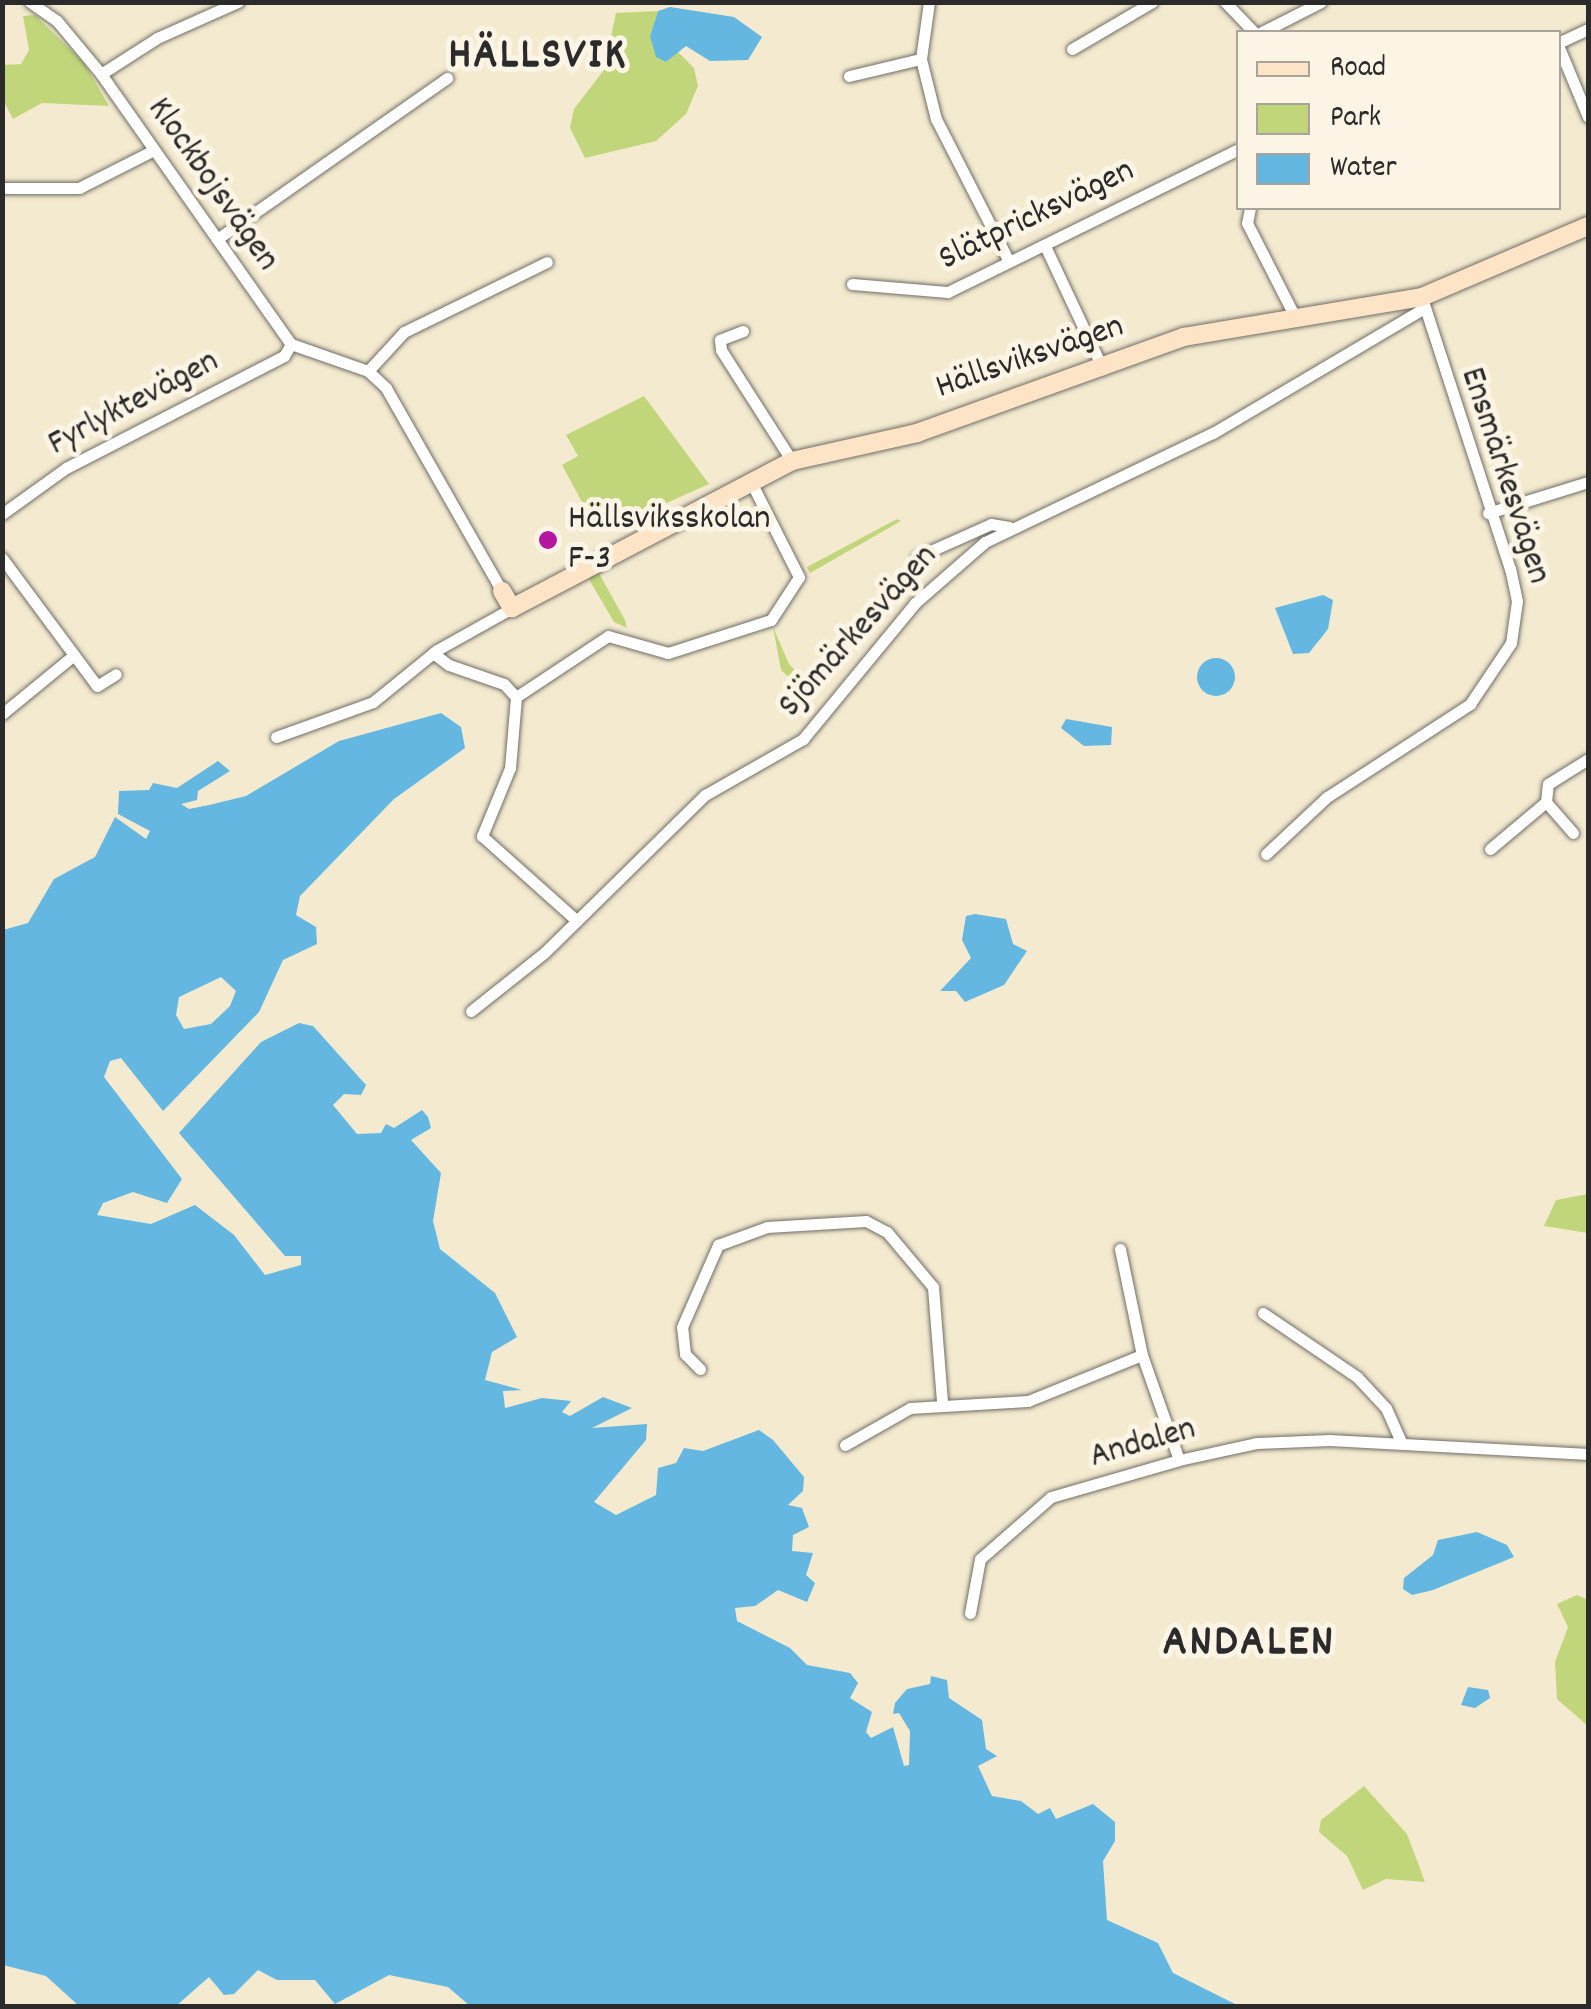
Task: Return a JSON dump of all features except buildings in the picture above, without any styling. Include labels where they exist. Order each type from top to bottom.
[{"type":"street","name":"Klockbojsvägen","points":[[30,2],[57,20],[101,74],[291,344]]},
{"type":"street","points":[[101,74],[157,38],[238,2]]},
{"type":"street","points":[[929,2],[921,59],[936,119],[1008,260]]},
{"type":"street","points":[[1072,49],[1152,2]]},
{"type":"street","points":[[1225,2],[1256,30]]},
{"type":"street","points":[[1262,30],[1321,2]]},
{"type":"street","points":[[1561,42],[1588,29]]},
{"type":"street","points":[[1561,51],[1588,117]]},
{"type":"street","points":[[849,76],[921,59]]},
{"type":"street","points":[[217,239],[446,78]]},
{"type":"street","name":"Slätpricksvägen","points":[[852,284],[936,295],[1045,246],[1236,150]]},
{"type":"street","points":[[2,188],[79,188],[152,151]]},
{"type":"street","points":[[1249,210],[1246,223],[1294,315]]},
{"type":"street","name":"Hällsviksvägen","points":[[276,737],[372,702],[433,653],[750,480],[792,461],[917,433],[1103,370],[1184,337],[1294,315],[1423,302],[1588,226]]},
{"type":"street","points":[[1045,246],[1103,370]]},
{"type":"street","points":[[368,371],[404,332],[547,262]]},
{"type":"street","name":"Ensmärkesvägen","points":[[1266,854],[1327,798],[1441,727],[1489,684],[1508,650],[1517,602],[1423,302]]},
{"type":"street","name":"Sjömärkesvägen","points":[[471,1012],[576,922],[705,794],[803,739],[929,588],[1009,527],[1214,433],[1423,302]]},
{"type":"street","points":[[743,330],[720,340],[721,350],[792,461]]},
{"type":"street","points":[[291,344],[368,371],[386,388],[512,608]]},
{"type":"street","name":"Fyrlyktevägen","points":[[2,514],[66,468],[284,356],[291,344]]},
{"type":"street","points":[[516,697],[608,636],[668,653],[771,620],[799,577],[750,480]]},
{"type":"street","points":[[1488,513],[1588,482]]},
{"type":"street","points":[[917,557],[992,524],[1009,527]]},
{"type":"street","points":[[2,558],[97,686],[116,674]]},
{"type":"street","points":[[433,653],[449,666],[504,684],[516,697],[510,768],[482,836],[576,922]]},
{"type":"street","points":[[2,714],[74,655]]},
{"type":"street","points":[[1490,850],[1546,802],[1548,784],[1588,759]]},
{"type":"street","points":[[1546,802],[1573,833]]},
{"type":"street","points":[[700,1369],[685,1354],[682,1326],[718,1245],[768,1228],[866,1220],[886,1232],[933,1287],[942,1402]]},
{"type":"street","points":[[1120,1249],[1142,1355],[1179,1460]]},
{"type":"street","points":[[1264,1313],[1356,1377],[1386,1408],[1400,1440]]},
{"type":"street","points":[[845,1445],[910,1408],[942,1402],[1028,1401],[1142,1355]]},
{"type":"street","name":"Andalen","points":[[970,1614],[980,1559],[1050,1497],[1179,1460],[1257,1443],[1400,1440],[1588,1454]]},
{"type":"green space","points":[[658,11],[650,36],[666,62],[677,51],[694,68],[698,86],[686,114],[656,141],[585,158],[570,128],[574,109],[604,70],[616,13]]},
{"type":"green space","points":[[35,15],[84,63],[109,106],[42,103],[13,119],[3,100],[2,65],[21,64],[29,50],[23,16]]},
{"type":"green space","points":[[644,396],[709,484],[624,522],[612,500],[588,513],[562,465],[578,456],[566,435]]},
{"type":"green space","points":[[897,519],[901,521],[810,573],[807,567]]},
{"type":"green space","points":[[596,568],[627,628],[614,622],[586,574]]},
{"type":"green space","points":[[773,627],[789,664],[808,684],[805,692],[781,670]]},
{"type":"green space","points":[[1588,1194],[1588,1233],[1544,1226],[1556,1200]]},
{"type":"green space","points":[[1577,1595],[1588,1600],[1588,1726],[1557,1699],[1555,1662],[1568,1627],[1557,1604]]},
{"type":"green space","points":[[1364,1786],[1407,1834],[1425,1882],[1386,1879],[1363,1890],[1347,1856],[1319,1832],[1321,1820]]},
{"type":"water","points":[[670,7],[734,17],[762,37],[748,60],[710,61],[686,46],[666,62],[656,57],[650,36],[658,11]]},
{"type":"water","points":[[1323,595],[1333,600],[1328,629],[1309,653],[1293,654],[1275,608]]},
{"type":"water","points":[[1216,658],[1229,664],[1235,677],[1229,690],[1216,696],[1203,690],[1197,677],[1203,664]]},
{"type":"water","points":[[441,713],[461,727],[465,748],[394,799],[300,896],[296,915],[316,927],[317,944],[283,960],[259,1012],[163,1111],[121,1058],[110,1061],[104,1077],[182,1179],[167,1203],[133,1192],[103,1203],[97,1215],[151,1224],[195,1205],[234,1235],[265,1275],[301,1265],[301,1256],[285,1256],[179,1133],[261,1042],[299,1023],[313,1026],[366,1085],[361,1095],[344,1094],[333,1105],[357,1134],[381,1133],[386,1124],[394,1128],[422,1110],[428,1117],[431,1128],[411,1140],[441,1173],[433,1221],[440,1249],[495,1293],[517,1337],[492,1352],[485,1380],[522,1390],[503,1391],[505,1408],[542,1398],[571,1401],[562,1412],[570,1416],[603,1397],[632,1408],[592,1428],[647,1424],[646,1440],[594,1502],[616,1515],[656,1495],[658,1468],[676,1463],[684,1448],[703,1451],[759,1430],[773,1440],[804,1477],[803,1491],[788,1505],[802,1508],[809,1527],[793,1535],[792,1551],[813,1553],[806,1575],[815,1583],[807,1602],[778,1590],[755,1606],[735,1608],[737,1621],[790,1648],[807,1665],[850,1673],[858,1683],[850,1698],[872,1712],[866,1732],[871,1738],[893,1727],[904,1766],[909,1765],[910,1731],[899,1713],[893,1714],[895,1703],[907,1689],[930,1684],[931,1676],[947,1680],[949,1698],[982,1720],[986,1749],[997,1756],[978,1766],[992,1796],[1021,1801],[1038,1814],[1050,1808],[1056,1819],[1093,1804],[1115,1822],[1115,1841],[1103,1861],[1107,1920],[1158,1943],[1173,1973],[1239,2006],[470,2006],[448,1987],[389,1975],[335,2004],[315,1980],[277,1980],[258,1970],[234,1994],[224,1995],[209,1977],[176,2006],[79,2006],[46,1976],[3,1965],[3,930],[28,923],[54,879],[95,857],[115,817],[146,839],[150,831],[118,814],[119,791],[149,790],[153,783],[177,788],[218,761],[230,771],[198,791],[197,800],[181,804],[189,809],[209,805],[246,796],[339,741]],"holes":[[[221,977],[236,991],[230,1006],[211,1024],[184,1029],[176,1015],[179,997]]]},
{"type":"water","points":[[1066,719],[1112,727],[1111,745],[1084,746],[1061,728]]},
{"type":"water","points":[[966,916],[1006,919],[1013,944],[1027,951],[1004,985],[965,1002],[956,991],[940,991],[971,958],[962,940]]},
{"type":"water","points":[[1477,1532],[1507,1545],[1514,1557],[1433,1590],[1412,1595],[1403,1589],[1404,1578],[1433,1555],[1438,1540]]},
{"type":"water","points":[[1468,1687],[1488,1690],[1490,1698],[1475,1708],[1461,1705]]},
{"type":"place","name":"Hällsviksskolan F-3","points":[[548,540]]},
{"type":"district","name":"HÄLLSVIK","points":[[538,58]]},
{"type":"district","name":"ANDALEN","points":[[1249,1645]]}]
